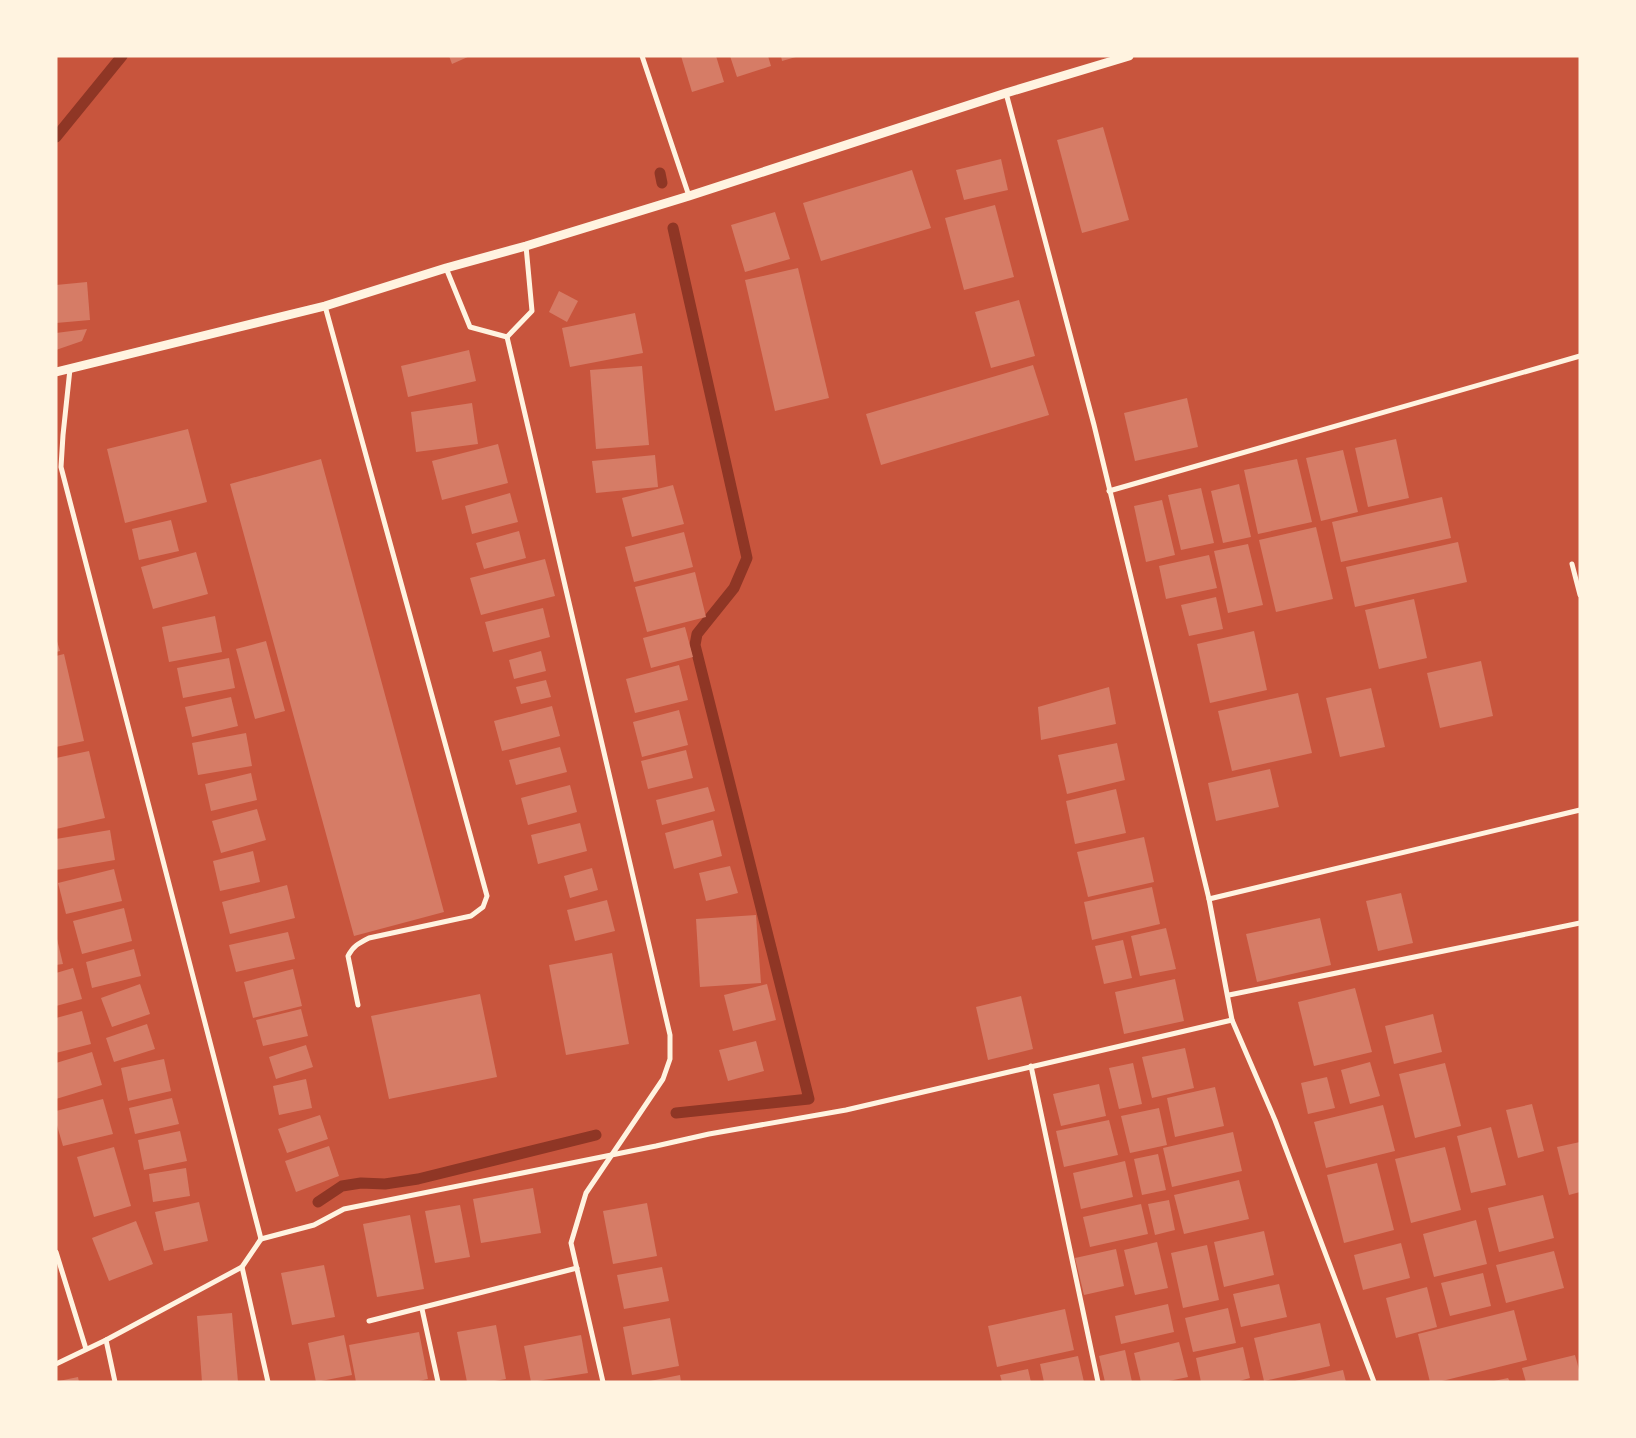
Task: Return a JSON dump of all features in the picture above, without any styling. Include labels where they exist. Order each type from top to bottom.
[{"type":"street","points":[[642,56],[688,196]]},
{"type":"street","points":[[56,372],[325,306],[688,196],[1006,93],[1129,56]]},
{"type":"street","points":[[1006,93],[1110,490],[1209,899],[1229,995],[1232,1020],[1275,1120],[1374,1382]]},
{"type":"street","points":[[506,338],[532,311],[526,246]]},
{"type":"street","points":[[446,268],[470,327],[506,338]]},
{"type":"street","points":[[325,306],[487,896],[483,907],[471,916],[369,938],[357,944],[348,956],[358,1005]]},
{"type":"street","points":[[506,338],[670,1036],[670,1059],[663,1079],[586,1193],[576,1223],[572,1243],[603,1382]]},
{"type":"street","points":[[1110,490],[1580,356]]},
{"type":"street","points":[[70,369],[61,468],[261,1239]]},
{"type":"street","points":[[56,436],[63,435]]},
{"type":"street","points":[[1572,564],[1580,595]]},
{"type":"street","points":[[1209,899],[1580,810]]},
{"type":"street","points":[[1229,995],[1580,923]]},
{"type":"street","points":[[56,1364],[106,1340],[242,1267],[261,1239],[314,1225],[344,1209],[709,1134],[846,1110],[1232,1020]]},
{"type":"street","points":[[1031,1066],[1098,1382]]},
{"type":"street","points":[[56,1252],[86,1349]]},
{"type":"street","points":[[242,1267],[268,1382]]},
{"type":"street","points":[[369,1322],[577,1268]]},
{"type":"street","points":[[422,1309],[438,1382]]},
{"type":"street","points":[[106,1340],[115,1382]]},
{"type":"building","points":[[449,56],[470,56],[452,64]]},
{"type":"building","points":[[681,56],[716,56],[724,82],[692,92]]},
{"type":"building","points":[[730,56],[768,56],[771,66],[737,77]]},
{"type":"building","points":[[781,56],[796,56],[796,57],[782,61]]},
{"type":"building","points":[[1103,127],[1129,220],[1082,233],[1057,140]]},
{"type":"building","points":[[1001,159],[1008,190],[964,200],[956,170]]},
{"type":"building","points":[[912,170],[931,228],[821,261],[803,203]]},
{"type":"building","points":[[995,205],[1014,277],[964,290],[945,218]]},
{"type":"building","points":[[775,212],[790,259],[745,272],[731,225]]},
{"type":"building","points":[[798,268],[829,398],[775,411],[745,280]]},
{"type":"building","points":[[87,282],[90,320],[56,323],[56,285]]},
{"type":"building","points":[[559,291],[578,301],[567,322],[549,312]]},
{"type":"building","points":[[1019,300],[1035,356],[991,368],[975,312]]},
{"type":"building","points":[[635,313],[643,353],[570,367],[562,328]]},
{"type":"building","points":[[87,329],[82,341],[56,350],[56,333]]},
{"type":"building","points":[[469,350],[476,381],[408,397],[401,366]]},
{"type":"building","points":[[1033,365],[1049,415],[881,465],[866,414]]},
{"type":"building","points":[[642,366],[649,445],[596,449],[590,370]]},
{"type":"building","points":[[1187,398],[1198,447],[1135,461],[1124,413]]},
{"type":"building","points":[[472,403],[478,444],[416,452],[411,412]]},
{"type":"building","points":[[188,429],[207,502],[125,523],[107,449]]},
{"type":"building","points":[[1396,439],[1409,498],[1368,507],[1355,448]]},
{"type":"building","points":[[498,444],[508,483],[442,500],[432,461]]},
{"type":"building","points":[[1343,450],[1358,512],[1321,521],[1306,458]]},
{"type":"building","points":[[655,455],[658,487],[596,493],[592,461]]},
{"type":"building","points":[[321,459],[444,912],[354,936],[230,484]]},
{"type":"building","points":[[1297,459],[1312,522],[1258,534],[1244,470]]},
{"type":"building","points":[[1239,484],[1251,537],[1223,543],[1211,491]]},
{"type":"building","points":[[673,485],[684,524],[632,537],[622,498]]},
{"type":"building","points":[[1201,488],[1214,543],[1181,550],[1168,495]]},
{"type":"building","points":[[510,493],[518,522],[472,534],[465,506]]},
{"type":"building","points":[[1442,497],[1451,538],[1341,562],[1332,522]]},
{"type":"building","points":[[1162,500],[1175,555],[1146,562],[1134,506]]},
{"type":"building","points":[[171,520],[179,551],[139,560],[132,529]]},
{"type":"building","points":[[1316,527],[1333,599],[1276,612],[1259,540]]},
{"type":"building","points":[[519,531],[526,558],[484,569],[476,543]]},
{"type":"building","points":[[684,532],[693,567],[634,582],[625,547]]},
{"type":"building","points":[[1458,542],[1467,582],[1355,607],[1346,567]]},
{"type":"building","points":[[1248,544],[1263,605],[1228,613],[1214,551]]},
{"type":"building","points":[[196,552],[208,594],[153,609],[141,567]]},
{"type":"building","points":[[1209,555],[1217,588],[1166,599],[1159,566]]},
{"type":"building","points":[[545,559],[555,596],[481,615],[470,578]]},
{"type":"building","points":[[695,572],[706,617],[647,632],[635,587]]},
{"type":"building","points":[[1216,597],[1223,629],[1189,636],[1181,605]]},
{"type":"building","points":[[1414,599],[1427,658],[1379,669],[1365,610]]},
{"type":"building","points":[[543,608],[550,637],[493,652],[485,622]]},
{"type":"building","points":[[215,616],[222,652],[169,662],[162,627]]},
{"type":"building","points":[[685,627],[693,657],[651,668],[643,638]]},
{"type":"building","points":[[1254,631],[1267,690],[1210,703],[1197,644]]},
{"type":"building","points":[[56,638],[60,651],[56,652]]},
{"type":"building","points":[[266,641],[285,711],[255,719],[236,649]]},
{"type":"building","points":[[541,651],[546,671],[514,679],[509,660]]},
{"type":"building","points":[[64,654],[84,741],[56,747],[56,656]]},
{"type":"building","points":[[229,658],[235,688],[183,698],[177,668]]},
{"type":"building","points":[[1481,661],[1493,716],[1440,728],[1427,673]]},
{"type":"building","points":[[679,665],[688,700],[635,713],[626,679]]},
{"type":"building","points":[[546,680],[551,697],[521,704],[516,687]]},
{"type":"building","points":[[1109,687],[1116,724],[1041,740],[1038,707]]},
{"type":"building","points":[[1371,688],[1385,747],[1340,757],[1326,698]]},
{"type":"building","points":[[1298,693],[1312,753],[1232,771],[1218,711]]},
{"type":"building","points":[[231,697],[238,726],[192,737],[185,707]]},
{"type":"building","points":[[552,706],[560,736],[502,751],[494,721]]},
{"type":"building","points":[[679,710],[688,745],[642,757],[633,722]]},
{"type":"building","points":[[246,733],[252,766],[198,775],[192,743]]},
{"type":"building","points":[[1117,743],[1125,780],[1067,794],[1058,755]]},
{"type":"building","points":[[560,747],[567,772],[516,785],[509,760]]},
{"type":"building","points":[[686,750],[693,778],[648,789],[641,761]]},
{"type":"building","points":[[89,751],[105,818],[56,829],[56,758]]},
{"type":"building","points":[[1270,769],[1279,807],[1216,821],[1208,783]]},
{"type":"building","points":[[251,773],[257,800],[211,811],[205,784]]},
{"type":"building","points":[[570,785],[577,812],[528,825],[521,798]]},
{"type":"building","points":[[708,787],[715,811],[662,825],[656,800]]},
{"type":"building","points":[[1116,789],[1126,833],[1075,844],[1066,801]]},
{"type":"building","points":[[257,809],[266,840],[221,853],[212,821]]},
{"type":"building","points":[[713,820],[722,856],[674,869],[665,833]]},
{"type":"building","points":[[580,823],[587,851],[538,864],[531,835]]},
{"type":"building","points":[[110,830],[115,860],[56,870],[56,839]]},
{"type":"building","points":[[1144,837],[1154,882],[1088,897],[1077,852]]},
{"type":"building","points":[[253,851],[260,882],[220,891],[213,861]]},
{"type":"building","points":[[730,866],[738,893],[706,901],[699,873]]},
{"type":"building","points":[[592,868],[598,890],[570,898],[564,876]]},
{"type":"building","points":[[114,869],[122,901],[66,914],[58,883]]},
{"type":"building","points":[[287,885],[295,918],[230,934],[222,902]]},
{"type":"building","points":[[1152,887],[1160,924],[1092,940],[1084,902]]},
{"type":"building","points":[[1401,893],[1413,943],[1378,951],[1366,901]]},
{"type":"building","points":[[607,900],[615,931],[575,941],[567,910]]},
{"type":"building","points":[[124,908],[132,941],[82,954],[73,921]]},
{"type":"building","points":[[756,915],[761,983],[700,987],[696,919]]},
{"type":"building","points":[[1320,918],[1331,965],[1257,982],[1246,934]]},
{"type":"building","points":[[1166,928],[1176,969],[1140,976],[1131,936]]},
{"type":"building","points":[[288,932],[295,959],[236,972],[229,945]]},
{"type":"building","points":[[56,940],[63,964],[56,965]]},
{"type":"building","points":[[1123,940],[1132,978],[1104,984],[1095,946]]},
{"type":"building","points":[[134,949],[141,976],[92,988],[86,962]]},
{"type":"building","points":[[612,953],[629,1044],[566,1055],[549,965]]},
{"type":"building","points":[[73,968],[82,999],[56,1006],[56,973]]},
{"type":"building","points":[[293,969],[302,1006],[253,1018],[244,982]]},
{"type":"building","points":[[1175,979],[1184,1021],[1124,1034],[1115,992]]},
{"type":"building","points":[[140,984],[150,1014],[112,1027],[101,998]]},
{"type":"building","points":[[767,984],[776,1020],[733,1031],[724,995]]},
{"type":"building","points":[[1355,988],[1372,1052],[1314,1066],[1298,1002]]},
{"type":"building","points":[[480,994],[497,1077],[389,1099],[371,1016]]},
{"type":"building","points":[[1021,996],[1033,1049],[988,1060],[976,1007]]},
{"type":"building","points":[[301,1009],[308,1036],[263,1046],[256,1020]]},
{"type":"building","points":[[82,1011],[91,1044],[56,1053],[56,1018]]},
{"type":"building","points":[[1433,1014],[1442,1052],[1394,1064],[1385,1026]]},
{"type":"building","points":[[147,1024],[155,1049],[114,1062],[106,1038]]},
{"type":"building","points":[[756,1041],[764,1071],[728,1081],[719,1050]]},
{"type":"building","points":[[306,1045],[313,1067],[276,1079],[269,1057]]},
{"type":"building","points":[[1185,1048],[1194,1088],[1152,1098],[1142,1057]]},
{"type":"building","points":[[92,1052],[102,1085],[56,1099],[56,1063]]},
{"type":"building","points":[[164,1059],[171,1091],[128,1101],[121,1068]]},
{"type":"building","points":[[1370,1062],[1380,1096],[1350,1104],[1341,1070]]},
{"type":"building","points":[[1133,1063],[1142,1104],[1119,1109],[1109,1068]]},
{"type":"building","points":[[1445,1063],[1461,1126],[1415,1138],[1399,1074]]},
{"type":"building","points":[[1327,1077],[1335,1108],[1308,1114],[1301,1083]]},
{"type":"building","points":[[306,1079],[312,1108],[279,1115],[273,1086]]},
{"type":"building","points":[[1099,1084],[1106,1116],[1061,1126],[1053,1094]]},
{"type":"building","points":[[1215,1087],[1224,1126],[1175,1137],[1167,1098]]},
{"type":"building","points":[[172,1098],[179,1124],[135,1134],[129,1108]]},
{"type":"building","points":[[103,1099],[113,1134],[63,1146],[56,1122],[56,1111]]},
{"type":"building","points":[[1532,1104],[1544,1151],[1518,1158],[1506,1110]]},
{"type":"building","points":[[1383,1105],[1395,1151],[1326,1168],[1314,1122]]},
{"type":"building","points":[[1159,1108],[1167,1145],[1130,1153],[1121,1116]]},
{"type":"building","points":[[320,1115],[328,1139],[287,1153],[278,1129]]},
{"type":"building","points":[[1109,1120],[1118,1155],[1064,1167],[1056,1131]]},
{"type":"building","points":[[1491,1127],[1506,1185],[1471,1193],[1457,1136]]},
{"type":"building","points":[[180,1131],[187,1161],[144,1170],[138,1140]]},
{"type":"building","points":[[1233,1132],[1242,1171],[1172,1187],[1163,1148]]},
{"type":"building","points":[[1580,1142],[1580,1192],[1569,1195],[1557,1147]]},
{"type":"building","points":[[329,1146],[339,1176],[296,1192],[285,1161]]},
{"type":"building","points":[[114,1147],[131,1206],[94,1217],[77,1157]]},
{"type":"building","points":[[1445,1147],[1461,1210],[1411,1223],[1395,1159]]},
{"type":"building","points":[[1158,1154],[1166,1190],[1142,1195],[1134,1159]]},
{"type":"building","points":[[1125,1161],[1133,1197],[1081,1209],[1073,1173]]},
{"type":"building","points":[[1377,1163],[1394,1230],[1344,1243],[1327,1175]]},
{"type":"building","points":[[186,1168],[190,1196],[153,1202],[149,1174]]},
{"type":"building","points":[[1239,1180],[1249,1219],[1184,1234],[1174,1195]]},
{"type":"building","points":[[533,1188],[541,1233],[481,1243],[473,1199]]},
{"type":"building","points":[[1543,1195],[1554,1238],[1499,1252],[1488,1208]]},
{"type":"building","points":[[1169,1200],[1175,1230],[1155,1235],[1148,1204]]},
{"type":"building","points":[[199,1202],[208,1241],[164,1251],[155,1212]]},
{"type":"building","points":[[647,1203],[657,1256],[613,1264],[603,1211]]},
{"type":"building","points":[[1141,1204],[1148,1234],[1090,1247],[1083,1217]]},
{"type":"building","points":[[460,1205],[470,1257],[435,1263],[425,1211]]},
{"type":"building","points":[[410,1215],[424,1289],[377,1297],[363,1224]]},
{"type":"building","points":[[1476,1220],[1487,1264],[1434,1277],[1423,1234]]},
{"type":"building","points":[[136,1221],[153,1264],[109,1281],[92,1238]]},
{"type":"building","points":[[1264,1231],[1274,1275],[1224,1287],[1214,1242]]},
{"type":"building","points":[[1157,1242],[1168,1288],[1135,1295],[1124,1250]]},
{"type":"building","points":[[1401,1243],[1410,1278],[1363,1290],[1354,1255]]},
{"type":"building","points":[[1207,1245],[1219,1300],[1183,1308],[1171,1253]]},
{"type":"building","points":[[1116,1249],[1124,1286],[1084,1295],[1075,1258]]},
{"type":"building","points":[[1554,1251],[1564,1288],[1506,1303],[1496,1265]]},
{"type":"building","points":[[324,1265],[335,1317],[292,1325],[281,1273]]},
{"type":"building","points":[[662,1267],[669,1301],[624,1309],[617,1275]]},
{"type":"building","points":[[1483,1273],[1491,1306],[1450,1316],[1441,1283]]},
{"type":"building","points":[[1279,1284],[1287,1317],[1241,1327],[1233,1294]]},
{"type":"building","points":[[1427,1287],[1437,1327],[1396,1338],[1386,1298]]},
{"type":"building","points":[[1168,1304],[1174,1332],[1121,1344],[1115,1316]]},
{"type":"building","points":[[1228,1308],[1236,1343],[1193,1352],[1185,1318]]},
{"type":"building","points":[[1065,1309],[1074,1350],[997,1367],[988,1326]]},
{"type":"building","points":[[1514,1310],[1527,1360],[1438,1382],[1430,1382],[1418,1334]]},
{"type":"building","points":[[232,1313],[238,1382],[202,1382],[197,1316]]},
{"type":"building","points":[[670,1318],[679,1366],[632,1375],[623,1327]]},
{"type":"building","points":[[1320,1323],[1330,1366],[1264,1381],[1254,1338]]},
{"type":"building","points":[[496,1325],[506,1379],[489,1382],[467,1382],[457,1332]]},
{"type":"building","points":[[419,1332],[428,1379],[414,1382],[356,1382],[349,1345]]},
{"type":"building","points":[[344,1335],[352,1375],[316,1382],[308,1343]]},
{"type":"building","points":[[581,1335],[588,1373],[531,1382],[524,1346]]},
{"type":"building","points":[[1179,1342],[1188,1377],[1164,1382],[1141,1382],[1134,1353]]},
{"type":"building","points":[[1243,1347],[1250,1378],[1236,1382],[1201,1382],[1196,1358]]},
{"type":"building","points":[[1125,1350],[1132,1382],[1105,1382],[1099,1356]]},
{"type":"building","points":[[1575,1355],[1580,1373],[1580,1382],[1526,1382],[1522,1368]]},
{"type":"building","points":[[1078,1356],[1084,1382],[1044,1382],[1040,1364]]},
{"type":"building","points":[[1028,1369],[1031,1382],[1002,1382],[1000,1375]]},
{"type":"building","points":[[1343,1370],[1346,1382],[1295,1382],[1295,1381]]},
{"type":"building","points":[[680,1375],[681,1382],[650,1382],[650,1381]]},
{"type":"building","points":[[78,1377],[79,1382],[59,1382],[59,1381]]},
{"type":"building","points":[[1508,1378],[1510,1382],[1494,1382],[1494,1381]]},
{"type":"waterway","points":[[56,137],[122,56]]},
{"type":"waterway","points":[[660,173],[662,183]]},
{"type":"waterway","points":[[673,228],[747,558],[734,588],[697,634],[695,645],[809,1099],[676,1113]]},
{"type":"waterway","points":[[318,1202],[342,1186],[361,1183],[385,1184],[418,1179],[596,1135]]}]
